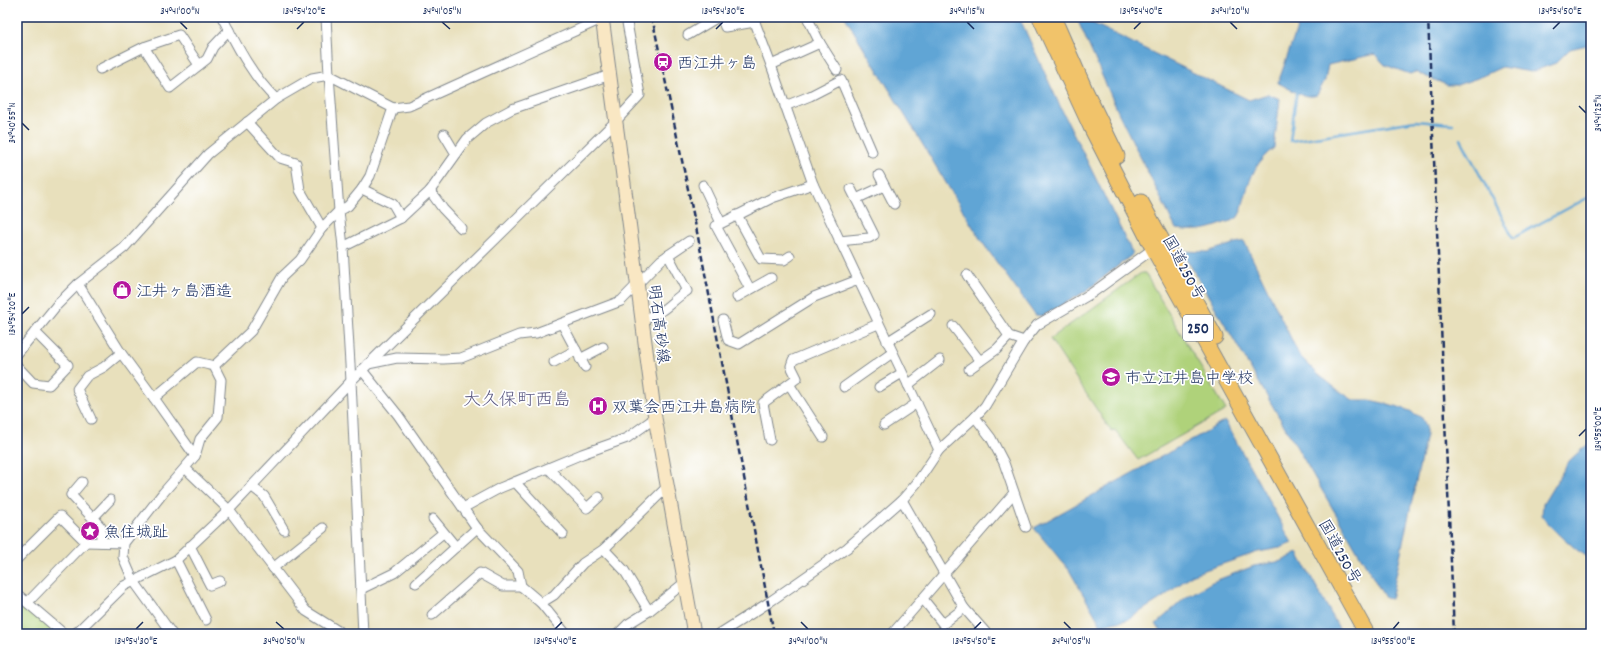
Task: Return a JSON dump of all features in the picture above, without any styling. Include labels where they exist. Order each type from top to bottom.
[{"type":"highway","name":"国道250号","points":[[1040,17],[1091,127],[1377,634]]},
{"type":"highway","name":"国道250号","points":[[1053,17],[1085,90],[1158,245],[1366,634]]},
{"type":"main road","name":"明石高砂線","points":[[604,18],[610,75],[655,418],[694,634]]},
{"type":"street","points":[[222,17],[245,60],[268,92],[276,99]]},
{"type":"street","points":[[326,17],[351,381],[363,634]]},
{"type":"street","points":[[75,634],[124,586],[133,580],[176,560],[229,510],[351,381],[616,121],[640,95],[626,17]]},
{"type":"street","points":[[688,35],[719,17],[725,27],[754,19],[813,184],[939,450]]},
{"type":"street","points":[[17,354],[56,306],[78,284],[124,248],[208,154],[276,99],[312,78],[329,75],[393,108],[409,106],[604,18]]},
{"type":"street","points":[[808,19],[837,70]]},
{"type":"street","points":[[144,47],[170,88],[207,59],[213,47],[229,30]]},
{"type":"street","points":[[100,69],[144,47],[179,35],[199,65]]},
{"type":"street","points":[[771,65],[820,42]]},
{"type":"street","points":[[343,248],[401,218],[430,191],[467,139],[486,122],[512,109],[610,75]]},
{"type":"street","points":[[785,106],[810,96],[841,80],[872,152]]},
{"type":"street","points":[[214,366],[251,331],[282,278],[300,260],[322,228],[339,211],[348,206],[362,189],[370,176],[393,108]]},
{"type":"street","points":[[247,122],[280,158],[296,163],[300,190],[322,228]]},
{"type":"street","points":[[444,134],[456,154]]},
{"type":"street","points":[[879,175],[894,204]]},
{"type":"street","points":[[750,289],[716,226],[772,198],[813,184]]},
{"type":"street","points":[[703,185],[721,224]]},
{"type":"street","points":[[856,199],[884,186]]},
{"type":"street","points":[[362,189],[394,204],[401,218]]},
{"type":"street","points":[[839,241],[868,238],[874,235],[851,189]]},
{"type":"street","points":[[430,191],[443,209],[461,228]]},
{"type":"street","points":[[737,215],[761,260],[784,260],[790,256]]},
{"type":"street","points":[[365,367],[397,358],[461,358],[519,335],[536,333],[562,324],[621,301],[661,260],[689,241]]},
{"type":"street","points":[[719,634],[768,603],[847,548],[902,500],[916,484],[939,450],[985,406],[1024,341],[1037,325],[1092,293],[1158,245]]},
{"type":"street","points":[[642,319],[658,313],[677,297],[687,291],[668,255]]},
{"type":"street","points":[[966,275],[1009,336],[1024,341]]},
{"type":"street","points":[[738,297],[771,278]]},
{"type":"street","points":[[723,320],[728,340],[739,344],[814,297],[858,280]]},
{"type":"street","points":[[78,284],[120,353],[195,456]]},
{"type":"street","points":[[887,342],[931,314]]},
{"type":"street","points":[[562,324],[582,363],[603,347]]},
{"type":"street","points":[[770,440],[763,403],[797,378],[792,366],[793,360],[878,324]]},
{"type":"street","points":[[953,326],[980,362]]},
{"type":"street","points":[[17,366],[33,383],[49,385],[68,365],[36,332]]},
{"type":"street","points":[[969,369],[997,349],[1009,336]]},
{"type":"street","points":[[554,362],[576,350]]},
{"type":"street","points":[[91,419],[77,389],[87,376],[104,367],[120,353]]},
{"type":"street","points":[[844,387],[892,353]]},
{"type":"street","points":[[908,385],[940,360]]},
{"type":"street","points":[[154,398],[197,362],[214,366]]},
{"type":"street","points":[[172,634],[133,580],[123,558],[124,543],[163,493],[195,456],[200,439],[218,417],[221,380],[214,366]]},
{"type":"street","points":[[365,367],[477,528],[518,571],[521,586],[541,603],[566,634]]},
{"type":"street","points":[[879,387],[902,373]]},
{"type":"street","points":[[789,384],[823,437]]},
{"type":"street","points":[[884,425],[917,403]]},
{"type":"street","points":[[975,417],[991,438],[1004,463],[1013,494],[1026,527]]},
{"type":"street","points":[[463,508],[500,488],[549,469],[582,454],[627,438],[655,418]]},
{"type":"street","points":[[185,468],[229,510],[306,611],[339,633]]},
{"type":"street","points":[[549,469],[587,508],[599,497]]},
{"type":"street","points":[[82,482],[72,495],[101,527],[101,542]]},
{"type":"street","points":[[515,482],[563,534]]},
{"type":"street","points":[[251,486],[264,496],[284,530]]},
{"type":"street","points":[[541,603],[554,595],[583,563],[604,549],[667,487]]},
{"type":"street","points":[[892,634],[1013,494]]},
{"type":"street","points":[[92,518],[110,500]]},
{"type":"street","points":[[902,500],[964,608],[983,633]]},
{"type":"street","points":[[17,559],[60,516],[86,542],[124,543]]},
{"type":"street","points":[[433,519],[456,547]]},
{"type":"street","points":[[273,568],[323,528]]},
{"type":"street","points":[[416,583],[477,528]]},
{"type":"street","points":[[361,589],[394,573],[443,533]]},
{"type":"street","points":[[28,602],[86,542]]},
{"type":"street","points":[[190,546],[210,585],[220,581]]},
{"type":"street","points":[[604,549],[624,570],[649,611]]},
{"type":"street","points":[[176,560],[206,620]]},
{"type":"street","points":[[432,615],[480,573],[503,586],[521,586]]},
{"type":"street","points":[[618,634],[628,624],[649,611],[684,584]]},
{"type":"street","points":[[17,594],[64,634]]},
{"type":"street","points":[[923,599],[943,624],[964,608]]},
{"type":"green space","points":[[1141,273],[1145,273],[1226,410],[1138,460],[1115,430],[1111,431],[1050,339]]},
{"type":"green space","points":[[17,599],[60,634],[17,634]]},
{"type":"water","points":[[845,17],[1019,17],[1059,104],[1133,254],[1086,291],[1043,316],[1035,315],[982,242]]},
{"type":"water","points":[[1080,17],[1249,100],[1268,94],[1280,99],[1274,148],[1263,158],[1255,170],[1237,218],[1202,230],[1176,229],[1119,114],[1078,21]]},
{"type":"water","points":[[1301,17],[1591,17],[1591,44],[1570,49],[1556,63],[1531,72],[1502,67],[1478,78],[1457,85],[1447,85],[1415,72],[1410,74],[1385,65],[1375,54],[1328,65],[1325,80],[1317,95],[1307,96],[1297,93],[1278,83]]},
{"type":"water","points":[[1244,241],[1299,355],[1319,375],[1353,400],[1370,400],[1396,406],[1410,411],[1422,418],[1426,426],[1426,435],[1391,599],[1385,598],[1182,251],[1207,252]]},
{"type":"water","points":[[1225,421],[1292,543],[1280,548],[1258,552],[1193,574],[1162,598],[1127,620],[1101,625],[1069,570],[1034,528]]},
{"type":"water","points":[[1591,442],[1591,559],[1577,550],[1551,527],[1542,515],[1543,504],[1569,461]]},
{"type":"water","points":[[1298,553],[1342,634],[1162,634],[1156,624],[1185,598],[1212,582],[1254,566],[1282,561]]},
{"type":"waterway","points":[[1297,90],[1290,141],[1415,121],[1453,124]]},
{"type":"waterway","points":[[1461,139],[1513,238],[1591,196]]},
{"type":"railway","points":[[652,17],[698,237],[774,634]]},
{"type":"railway","points":[[1428,17],[1454,634]]},
{"type":"place","name":"西江井ヶ島","points":[[663,62]]},
{"type":"place","name":"江井ヶ島酒造","points":[[122,290]]},
{"type":"place","name":"市立江井島中学校","points":[[1111,377]]},
{"type":"place","name":"双葉会西江井島病院","points":[[598,406]]},
{"type":"place","name":"魚住城趾","points":[[90,531]]},
{"type":"district","name":"大久保町西島","points":[[517,399]]}]
